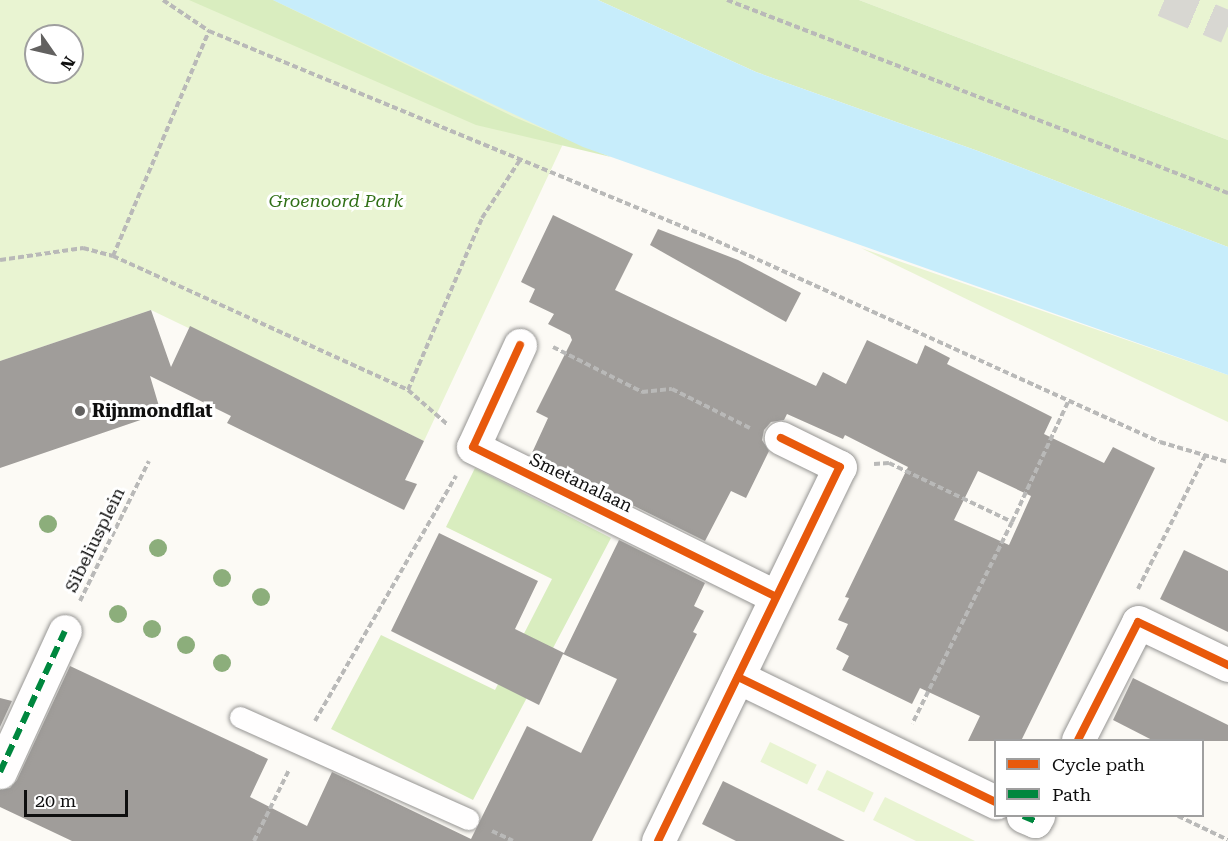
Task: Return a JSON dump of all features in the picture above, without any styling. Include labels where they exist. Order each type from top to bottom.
[{"type":"street","points":[[473,447],[520,345]]},
{"type":"street","points":[[658,841],[840,467],[781,438]]},
{"type":"street","name":"Smetanalaan","points":[[473,447],[776,597]]},
{"type":"street","points":[[1079,739],[1138,622],[1228,665]]},
{"type":"street","points":[[0,772],[65,631]]},
{"type":"street","points":[[738,677],[994,801]]},
{"type":"street","points":[[1025,817],[1035,821],[1037,817]]},
{"type":"lane","points":[[240,717],[468,819]]},
{"type":"path","points":[[163,0],[208,31],[784,271],[1160,442],[1228,462]]},
{"type":"path","points":[[727,0],[1228,193]]},
{"type":"path","points":[[113,256],[208,31]]},
{"type":"path","points":[[408,390],[482,218],[520,160]]},
{"type":"path","points":[[0,260],[83,248],[113,256],[408,390],[473,447],[302,744],[254,841]]},
{"type":"path","points":[[520,345],[525,334],[642,392],[672,389],[750,428],[781,438]]},
{"type":"path","points":[[902,755],[915,718],[1012,522],[1068,402]]},
{"type":"path","points":[[1138,622],[1131,603],[1205,456]]},
{"type":"path","points":[[840,467],[889,463],[1012,522]]},
{"type":"path","points":[[1180,817],[1228,840]]},
{"type":"green space","name":"Groenoord Park","points":[[0,0],[319,0],[577,114],[424,441],[151,310],[0,361]]},
{"type":"green space","points":[[189,0],[273,0],[514,117],[611,157],[476,125]]},
{"type":"green space","points":[[598,0],[859,0],[1228,140],[1228,247],[978,151],[756,72]]},
{"type":"green space","points":[[859,0],[1228,0],[1228,140]]},
{"type":"green space","points":[[861,248],[1228,375],[1228,422],[985,308]]},
{"type":"green space","points":[[475,468],[611,538],[473,800],[331,729],[381,635],[495,690],[552,579],[446,527]]},
{"type":"green space","points":[[770,742],[817,765],[807,785],[760,762]]},
{"type":"green space","points":[[827,770],[874,793],[864,813],[817,790]]},
{"type":"green space","points":[[885,797],[975,841],[916,841],[873,820]]},
{"type":"water","points":[[273,0],[598,0],[756,72],[978,151],[1228,247],[1228,375],[583,147]]},
{"type":"building","points":[[553,215],[633,254],[615,290],[816,386],[823,372],[846,384],[867,340],[917,364],[925,345],[950,358],[947,364],[1052,417],[1044,434],[1104,463],[1113,447],[1155,468],[1022,739],[968,741],[980,716],[920,688],[912,704],[842,670],[849,656],[836,649],[848,624],[838,620],[849,598],[845,597],[908,467],[845,435],[843,439],[787,414],[784,420],[771,422],[764,430],[762,440],[769,451],[746,498],[731,491],[705,541],[531,455],[548,418],[536,412],[572,340],[570,335],[548,324],[554,314],[529,302],[535,289],[521,282]],"holes":[[[978,471],[1031,496],[1009,545],[954,520]]]},
{"type":"building","points":[[658,229],[738,260],[801,293],[786,322],[650,245]]},
{"type":"building","name":"Rijnmondflat","points":[[151,310],[171,367],[190,326],[424,441],[405,480],[417,484],[404,510],[227,423],[231,416],[150,376],[161,413],[0,468],[0,361]]},
{"type":"building","points":[[439,533],[538,581],[515,629],[564,653],[619,540],[705,583],[694,606],[704,611],[693,632],[697,634],[592,841],[72,841],[0,807],[0,790],[10,788],[17,780],[70,666],[268,759],[250,797],[307,826],[332,772],[471,839],[527,726],[581,753],[617,679],[563,654],[539,705],[391,631]]},
{"type":"building","points":[[1184,550],[1228,571],[1228,632],[1160,599]]},
{"type":"building","points":[[1133,678],[1228,725],[1228,741],[1150,739],[1113,720]]},
{"type":"building","points":[[0,698],[12,701],[0,727]]},
{"type":"building","points":[[723,781],[845,841],[736,841],[702,824]]},
{"type":"tunnel","points":[[1164,0],[1228,27]]},
{"type":"marked path","points":[[0,772],[65,631]]},
{"type":"marked path","points":[[1025,817],[1035,821]]},
{"type":"cycle path","points":[[520,345],[473,447],[776,597]]},
{"type":"cycle path","points":[[658,841],[840,467],[781,438]]},
{"type":"cycle path","points":[[1079,739],[1138,622],[1228,665]]},
{"type":"cycle path","points":[[738,677],[994,801]]},
{"type":"place","name":"Rijnmondflat","points":[[80,411]]}]
